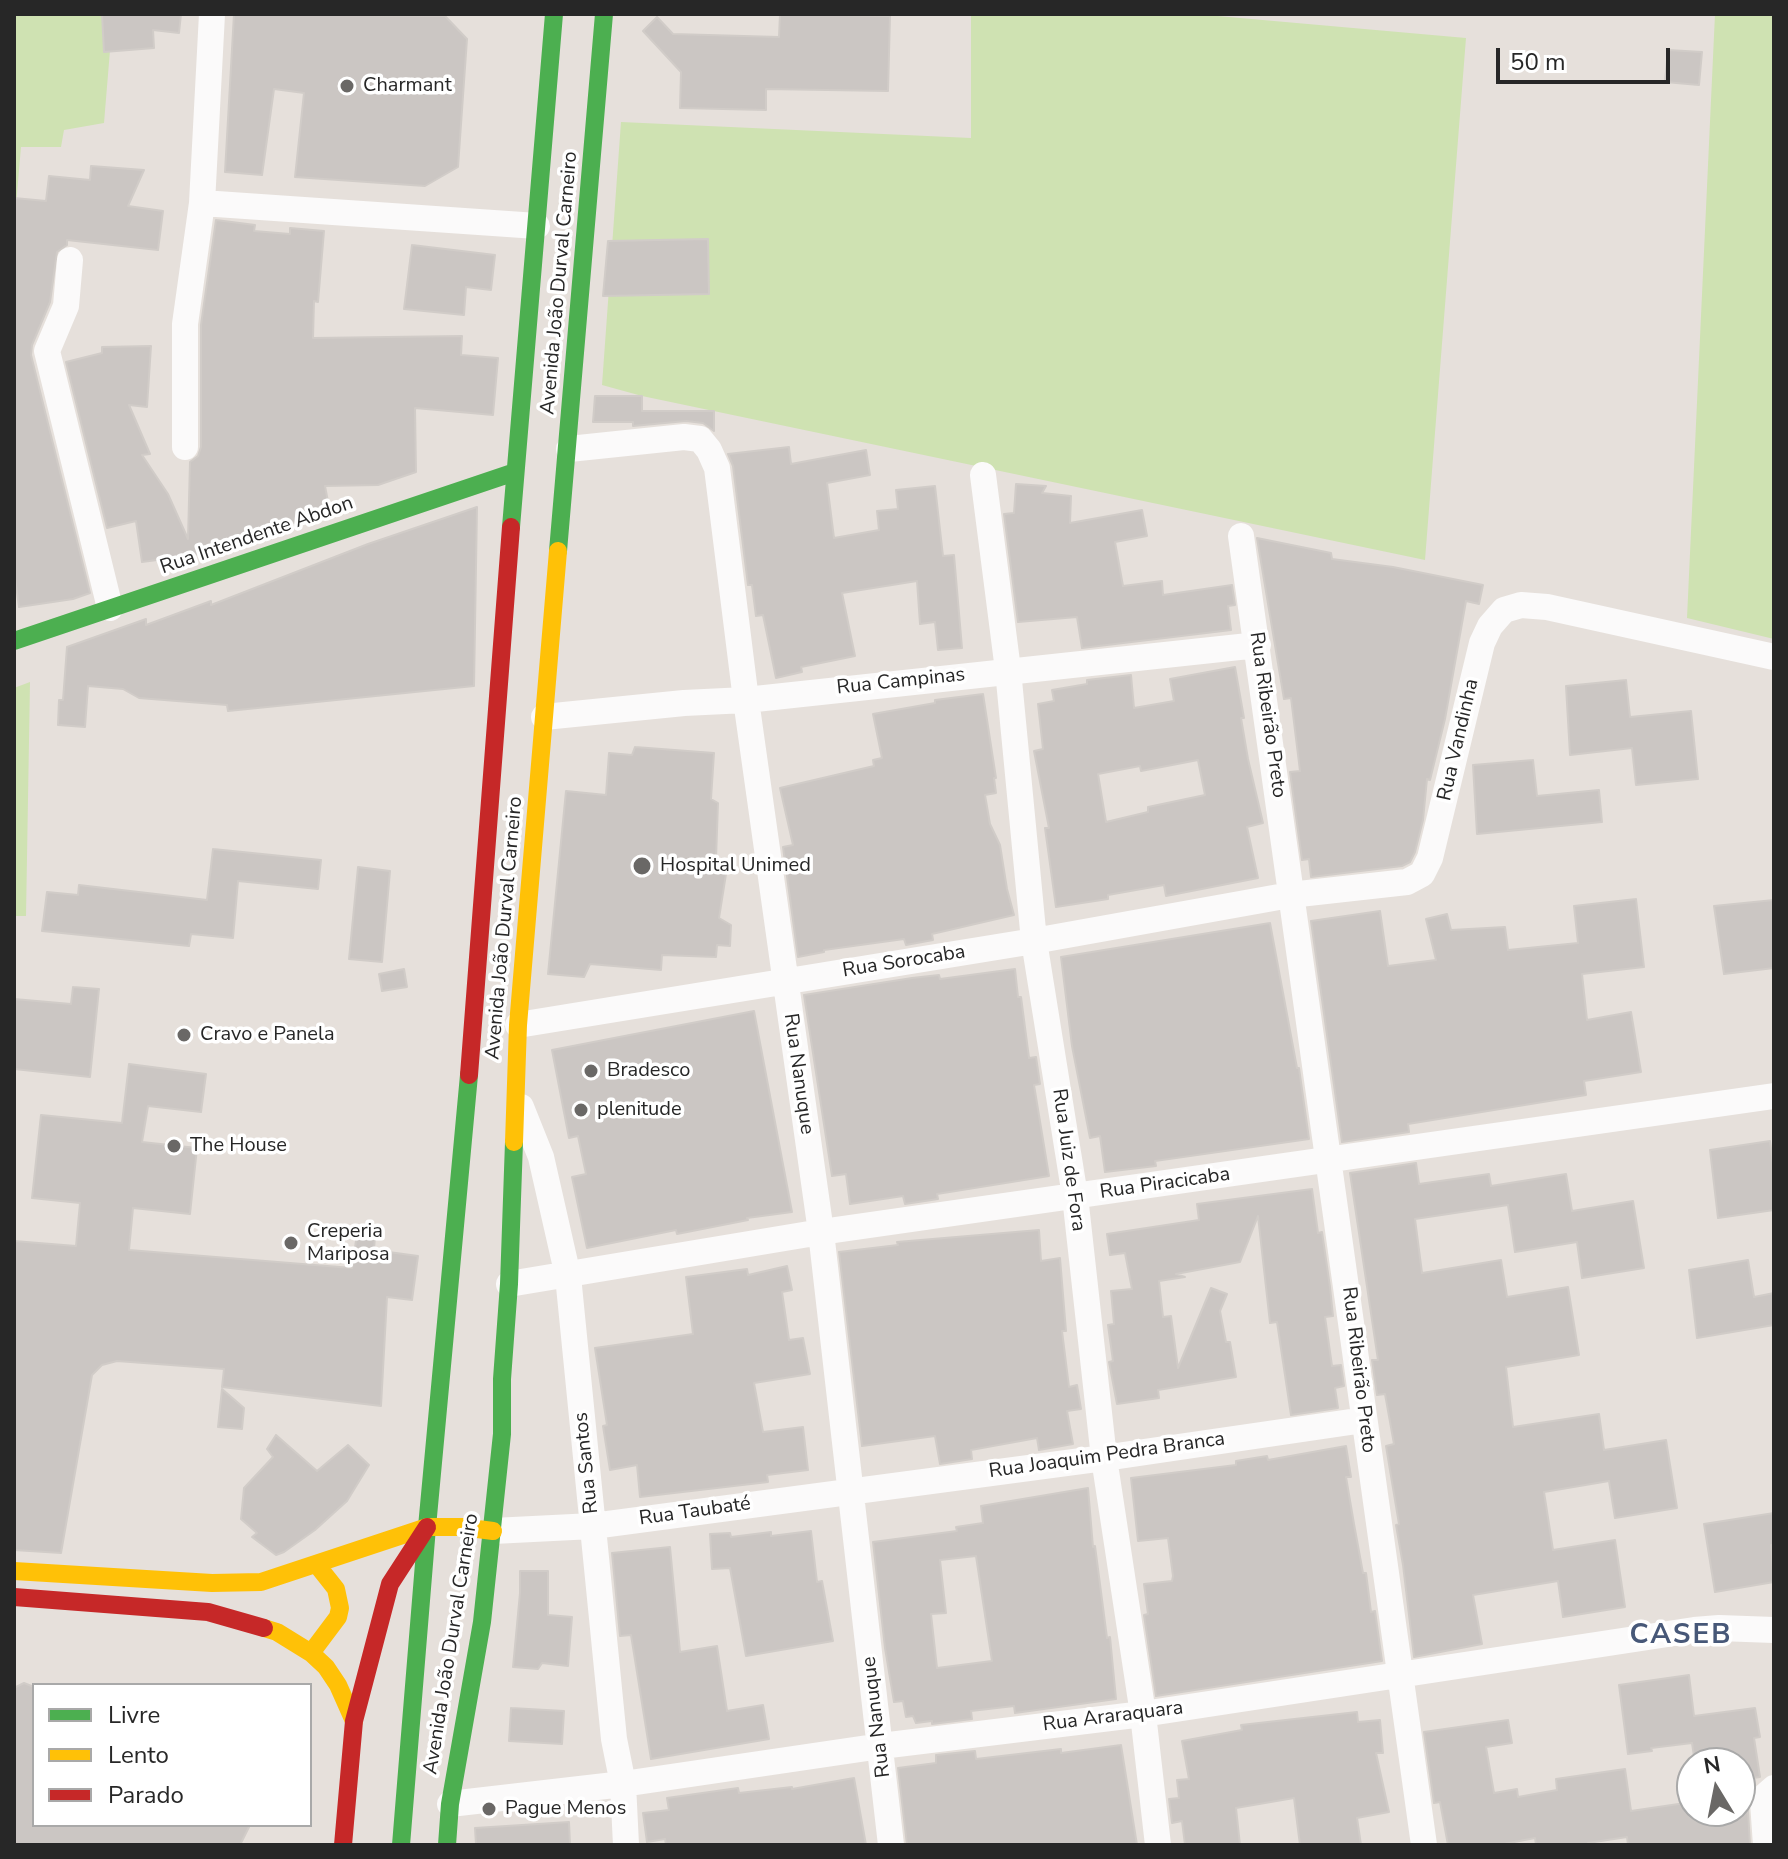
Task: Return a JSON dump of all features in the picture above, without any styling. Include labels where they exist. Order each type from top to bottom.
[{"type":"main road","name":"Avenida João Durval Carneiro","points":[[401,1845],[472,1046],[515,472],[554,14]]},
{"type":"main road","name":"Avenida João Durval Carneiro","points":[[447,1845],[450,1804],[482,1622],[502,1434],[518,1025],[604,14]]},
{"type":"main road","name":"Rua Intendente Abdon","points":[[14,641],[515,472]]},
{"type":"main road","points":[[14,1571],[212,1583],[261,1582],[427,1527],[493,1531]]},
{"type":"main road","points":[[343,1845],[354,1721],[390,1584],[427,1527]]},
{"type":"main road","points":[[311,1653],[338,1617],[340,1608],[336,1589],[317,1565]]},
{"type":"main road","points":[[14,1597],[208,1612],[277,1632],[311,1653],[326,1667],[354,1721]]},
{"type":"street","points":[[185,447],[185,324],[202,203],[212,14]]},
{"type":"street","points":[[202,203],[537,226]]},
{"type":"street","points":[[70,260],[66,306],[47,351],[110,608]]},
{"type":"street","name":"Rua Nanuque","points":[[569,449],[684,437],[700,439],[717,468],[784,981],[821,1232],[891,1845]]},
{"type":"street","name":"Rua Juiz de Fora","points":[[983,475],[1008,670],[1034,941],[1075,1196],[1104,1458],[1143,1714],[1158,1845]]},
{"type":"street","name":"Rua Ribeirão Preto","points":[[1241,536],[1424,1845]]},
{"type":"street","name":"Rua Vandinha","points":[[1290,895],[1389,886],[1422,874],[1436,840],[1482,643],[1490,626],[1504,610],[1521,605],[1547,607],[1774,657]]},
{"type":"street","name":"Rua Campinas","points":[[544,717],[746,700],[1258,645]]},
{"type":"street","name":"Rua Sorocaba","points":[[518,1025],[1034,941],[1290,895]]},
{"type":"street","name":"Rua Santos","points":[[514,1089],[541,1157],[568,1276],[614,1739],[623,1784],[626,1845]]},
{"type":"street","name":"Rua Piracicaba","points":[[509,1284],[821,1232],[1774,1096]]},
{"type":"street","name":"Rua Joaquim Pedra Branca","points":[[849,1491],[1364,1420]]},
{"type":"street","name":"Rua Taubaté","points":[[493,1531],[593,1526],[849,1491]]},
{"type":"street","name":"Rua Araraquara","points":[[450,1804],[623,1784],[881,1746],[1143,1714],[1694,1630],[1774,1630]]},
{"type":"street","points":[[1766,1845],[1763,1802],[1774,1788]]},
{"type":"green space","points":[[14,14],[113,14],[104,123],[64,130],[61,147],[21,147],[14,228]]},
{"type":"green space","points":[[971,14],[1195,14],[1466,38],[1425,560],[642,396],[602,385],[621,122],[971,138]]},
{"type":"green space","points":[[1715,14],[1774,14],[1774,639],[1687,618]]},
{"type":"green space","points":[[30,682],[26,916],[14,916],[14,688]]},
{"type":"building","points":[[102,14],[181,14],[179,33],[153,30],[154,48],[104,52]]},
{"type":"building","name":"Charmant","points":[[234,14],[445,16],[467,39],[458,167],[425,186],[295,177],[304,93],[274,89],[262,175],[225,172]]},
{"type":"building","points":[[780,14],[890,16],[888,91],[766,89],[766,110],[680,108],[681,72],[643,31],[657,17],[673,34],[779,37]]},
{"type":"building","points":[[1668,50],[1702,52],[1699,85],[1665,82]]},
{"type":"building","points":[[91,166],[144,170],[128,206],[163,211],[158,250],[67,240],[67,245],[57,252],[50,302],[32,345],[31,355],[90,593],[73,599],[19,607],[14,571],[14,198],[46,201],[49,176],[90,180]]},
{"type":"building","points":[[216,220],[255,225],[254,231],[290,234],[290,228],[324,231],[318,302],[314,301],[313,338],[462,336],[461,355],[498,358],[493,415],[415,408],[416,472],[378,485],[325,486],[330,512],[267,531],[263,535],[245,536],[242,542],[219,542],[187,560],[187,556],[142,562],[136,521],[107,528],[66,362],[102,353],[102,347],[151,346],[147,407],[129,405],[150,454],[142,455],[168,494],[188,539],[190,462],[198,456],[201,447],[201,325]]},
{"type":"building","points":[[708,239],[709,294],[603,296],[608,241]]},
{"type":"building","points":[[412,245],[495,255],[491,290],[466,287],[464,315],[404,309]]},
{"type":"building","points":[[595,396],[642,396],[642,411],[714,411],[714,431],[703,423],[686,421],[633,426],[633,422],[593,422]]},
{"type":"building","points":[[789,447],[791,464],[866,450],[870,475],[827,483],[834,538],[879,530],[877,511],[898,509],[896,490],[935,486],[943,556],[954,555],[962,648],[938,650],[935,622],[920,624],[917,581],[842,593],[855,656],[801,667],[802,672],[776,678],[763,615],[756,616],[752,585],[748,585],[733,466],[728,454]]},
{"type":"building","points":[[1016,484],[1046,486],[1042,493],[1071,496],[1070,523],[1142,510],[1147,536],[1115,542],[1123,586],[1162,581],[1163,595],[1232,585],[1235,605],[1228,606],[1231,630],[1082,648],[1077,617],[1018,622],[1004,514],[1014,513]]},
{"type":"building","points":[[477,507],[474,686],[228,711],[227,705],[139,698],[123,689],[88,686],[85,727],[58,725],[67,647],[146,619],[146,625],[211,601],[211,605],[368,544]]},
{"type":"building","points":[[1257,538],[1331,553],[1332,559],[1393,567],[1483,585],[1479,604],[1466,601],[1445,719],[1430,780],[1427,779],[1423,820],[1415,852],[1410,862],[1402,866],[1311,877],[1309,859],[1302,860],[1290,772],[1300,771],[1291,698],[1284,699]]},
{"type":"building","points":[[1235,667],[1248,759],[1263,823],[1247,827],[1258,878],[1166,896],[1164,885],[1108,895],[1108,899],[1056,907],[1045,828],[1049,828],[1034,751],[1043,749],[1038,704],[1054,701],[1052,690],[1087,684],[1087,680],[1131,675],[1134,708],[1174,701],[1170,679]],"holes":[[[1198,760],[1205,795],[1148,807],[1148,812],[1106,822],[1098,774],[1140,766],[1141,771]]]},
{"type":"building","points":[[1626,680],[1630,717],[1691,711],[1698,779],[1636,785],[1632,748],[1570,755],[1566,686]]},
{"type":"building","points":[[983,694],[996,778],[996,793],[985,795],[990,824],[1000,845],[1014,915],[932,934],[933,940],[906,945],[904,939],[824,950],[798,957],[783,847],[793,845],[780,788],[874,766],[873,760],[882,758],[873,714],[935,703],[935,700]]},
{"type":"building","name":"Hospital Unimed","points":[[635,747],[714,753],[711,799],[718,803],[716,859],[726,874],[719,918],[731,925],[730,946],[717,945],[716,957],[662,955],[661,970],[590,964],[584,977],[548,974],[566,791],[606,795],[609,753],[632,755]]},
{"type":"building","points":[[1533,760],[1537,796],[1599,790],[1602,822],[1477,834],[1473,765]]},
{"type":"building","points":[[213,849],[321,860],[318,889],[238,881],[233,938],[191,934],[189,946],[42,931],[47,892],[78,895],[79,885],[207,900]]},
{"type":"building","points":[[358,867],[390,871],[382,962],[349,959]]},
{"type":"building","points":[[1636,899],[1644,967],[1582,974],[1587,1020],[1631,1012],[1641,1072],[1584,1081],[1586,1095],[1408,1124],[1409,1132],[1342,1142],[1311,921],[1380,911],[1388,966],[1436,960],[1426,919],[1447,914],[1451,930],[1505,927],[1508,950],[1578,943],[1574,906]]},
{"type":"building","points":[[1774,900],[1774,968],[1724,974],[1714,906]]},
{"type":"building","points":[[1270,923],[1299,1068],[1309,1139],[1155,1161],[1156,1166],[1105,1172],[1100,1136],[1090,1138],[1072,1046],[1061,957]]},
{"type":"building","points":[[404,969],[407,987],[382,991],[379,974]]},
{"type":"building","points":[[1015,969],[1029,1058],[1036,1057],[1040,1084],[1034,1085],[1049,1176],[937,1194],[938,1199],[905,1204],[903,1196],[850,1204],[846,1174],[832,1176],[804,995],[912,978],[939,975],[940,979]]},
{"type":"building","points":[[73,987],[99,989],[90,1077],[14,1069],[14,999],[71,1004]]},
{"type":"building","points":[[754,1011],[792,1212],[587,1248],[572,1177],[586,1174],[578,1136],[569,1138],[552,1050]]},
{"type":"building","points":[[129,1064],[206,1074],[201,1112],[148,1106],[142,1142],[197,1148],[190,1214],[133,1208],[129,1250],[352,1268],[357,1234],[375,1236],[374,1250],[418,1256],[412,1300],[387,1297],[381,1406],[222,1387],[224,1369],[117,1361],[102,1365],[92,1375],[61,1553],[14,1550],[14,1241],[76,1246],[80,1203],[32,1198],[41,1115],[122,1123]]},
{"type":"building","points":[[1770,1141],[1774,1210],[1718,1218],[1710,1150]]},
{"type":"building","points":[[1416,1163],[1419,1184],[1489,1174],[1491,1186],[1566,1174],[1572,1211],[1633,1201],[1644,1268],[1582,1278],[1577,1242],[1515,1252],[1508,1205],[1415,1219],[1422,1273],[1501,1260],[1507,1297],[1568,1287],[1579,1355],[1506,1367],[1513,1427],[1599,1414],[1604,1450],[1666,1440],[1677,1508],[1615,1518],[1609,1481],[1544,1492],[1553,1550],[1615,1540],[1625,1607],[1563,1617],[1558,1581],[1473,1595],[1482,1644],[1414,1657],[1396,1525],[1399,1524],[1386,1446],[1394,1444],[1385,1394],[1377,1395],[1372,1360],[1378,1360],[1350,1173]]},
{"type":"building","points":[[1312,1189],[1330,1287],[1333,1316],[1325,1317],[1332,1366],[1341,1365],[1344,1386],[1335,1388],[1338,1408],[1291,1415],[1277,1322],[1270,1323],[1258,1216],[1240,1262],[1176,1274],[1185,1277],[1159,1281],[1163,1317],[1171,1316],[1178,1368],[1211,1288],[1227,1294],[1220,1311],[1226,1342],[1230,1342],[1236,1377],[1158,1390],[1159,1398],[1117,1404],[1109,1362],[1113,1361],[1108,1325],[1114,1324],[1111,1291],[1132,1289],[1125,1253],[1110,1255],[1107,1234],[1199,1220],[1197,1204]]},
{"type":"building","points":[[1039,1230],[1041,1261],[1060,1258],[1066,1331],[1062,1331],[1069,1387],[1077,1385],[1081,1409],[1067,1411],[1073,1444],[1039,1450],[1037,1438],[971,1450],[972,1459],[940,1464],[935,1436],[862,1446],[839,1252],[898,1245],[897,1242]]},
{"type":"building","points":[[1748,1260],[1754,1297],[1774,1293],[1774,1325],[1697,1338],[1689,1270]]},
{"type":"building","points":[[787,1266],[792,1290],[782,1292],[789,1340],[803,1338],[810,1374],[754,1383],[763,1432],[803,1427],[808,1470],[767,1475],[768,1482],[640,1497],[637,1465],[610,1470],[603,1426],[607,1425],[595,1348],[693,1334],[686,1277],[747,1269],[748,1275]]},
{"type":"building","points":[[222,1389],[244,1408],[242,1429],[218,1427]]},
{"type":"building","points":[[276,1435],[317,1471],[348,1445],[369,1465],[347,1501],[315,1530],[276,1555],[252,1537],[257,1533],[241,1519],[244,1488],[273,1457],[267,1449]]},
{"type":"building","points":[[1346,1446],[1351,1477],[1346,1477],[1371,1612],[1375,1611],[1382,1661],[1156,1696],[1144,1615],[1148,1614],[1144,1584],[1172,1581],[1173,1576],[1168,1538],[1138,1541],[1131,1478],[1236,1465],[1236,1461],[1267,1456],[1268,1460]]},
{"type":"building","points":[[1088,1488],[1093,1547],[1107,1638],[1110,1637],[1116,1699],[1015,1713],[1014,1706],[971,1711],[972,1719],[932,1724],[932,1721],[916,1723],[913,1716],[906,1717],[903,1701],[894,1702],[873,1542],[957,1531],[956,1527],[983,1523],[981,1506]],"holes":[[[976,1556],[992,1661],[937,1668],[931,1614],[946,1613],[940,1560]]]},
{"type":"building","points":[[1774,1513],[1774,1545],[1771,1545],[1774,1582],[1715,1592],[1704,1524]]},
{"type":"building","points":[[811,1531],[817,1582],[822,1581],[833,1641],[746,1656],[730,1568],[712,1569],[710,1534],[730,1533],[731,1537],[771,1532],[771,1536]]},
{"type":"building","points":[[670,1547],[680,1652],[717,1646],[727,1711],[763,1705],[769,1739],[651,1759],[631,1635],[620,1636],[612,1553]]},
{"type":"building","points":[[520,1571],[548,1571],[548,1615],[572,1617],[568,1666],[542,1663],[538,1669],[513,1667]]},
{"type":"building","points":[[1689,1675],[1694,1716],[1755,1708],[1760,1737],[1754,1738],[1755,1747],[1693,1747],[1692,1743],[1628,1754],[1619,1685]]},
{"type":"building","points":[[24,1683],[32,1686],[32,1827],[249,1827],[240,1845],[14,1845],[14,1688]]},
{"type":"building","points":[[511,1708],[564,1711],[562,1744],[509,1741]]},
{"type":"building","points":[[1357,1712],[1358,1722],[1380,1720],[1383,1753],[1376,1753],[1389,1812],[1357,1818],[1361,1845],[1300,1845],[1294,1798],[1236,1808],[1240,1845],[1185,1845],[1182,1821],[1172,1823],[1169,1799],[1179,1798],[1177,1780],[1189,1779],[1182,1741],[1242,1730],[1241,1725]]},
{"type":"building","points":[[1508,1720],[1512,1743],[1486,1747],[1494,1793],[1517,1789],[1518,1797],[1557,1790],[1556,1779],[1625,1769],[1631,1811],[1676,1804],[1676,1827],[1749,1827],[1750,1845],[1628,1845],[1627,1837],[1588,1845],[1536,1845],[1535,1838],[1499,1845],[1448,1845],[1440,1802],[1434,1803],[1424,1732]]},
{"type":"building","points":[[1121,1745],[1137,1845],[907,1845],[898,1768],[936,1763],[936,1755],[975,1751],[976,1759]]},
{"type":"building","points":[[1756,1751],[1760,1777],[1756,1778]]},
{"type":"building","points":[[854,1778],[866,1845],[666,1845],[665,1839],[647,1842],[643,1813],[669,1810],[667,1798],[738,1788],[739,1793],[792,1789]]},
{"type":"building","points":[[569,1822],[570,1845],[476,1845],[475,1828]]},
{"type":"traffic: fast","points":[[511,527],[554,14]]},
{"type":"traffic: fast","points":[[558,551],[604,14]]},
{"type":"traffic: fast","points":[[14,641],[515,472]]},
{"type":"traffic: fast","points":[[401,1845],[469,1075]]},
{"type":"traffic: fast","points":[[447,1845],[450,1804],[482,1622],[502,1434],[514,1142]]},
{"type":"traffic: slow","points":[[514,1142],[518,1025],[558,551]]},
{"type":"traffic: slow","points":[[14,1571],[212,1583],[261,1582],[427,1527],[493,1531]]},
{"type":"traffic: slow","points":[[311,1653],[338,1617],[340,1608],[336,1589],[317,1565]]},
{"type":"traffic: slow","points":[[264,1628],[277,1632],[311,1653],[326,1667],[354,1721]]},
{"type":"traffic: jam","points":[[469,1075],[511,527]]},
{"type":"traffic: jam","points":[[343,1845],[354,1721],[390,1584],[427,1527]]},
{"type":"traffic: jam","points":[[14,1597],[208,1612],[264,1628]]},
{"type":"place","name":"Charmant","points":[[347,86]]},
{"type":"place","name":"Hospital Unimed","points":[[642,866]]},
{"type":"place","name":"Cravo e Panela","points":[[184,1035]]},
{"type":"place","name":"Bradesco","points":[[591,1071]]},
{"type":"place","name":"plenitude","points":[[581,1110]]},
{"type":"place","name":"The House","points":[[174,1146]]},
{"type":"place","name":"Creperia Mariposa","points":[[291,1243]]},
{"type":"place","name":"Pague Menos","points":[[489,1809]]},
{"type":"district","name":"CASEB","points":[[1681,1636]]}]
